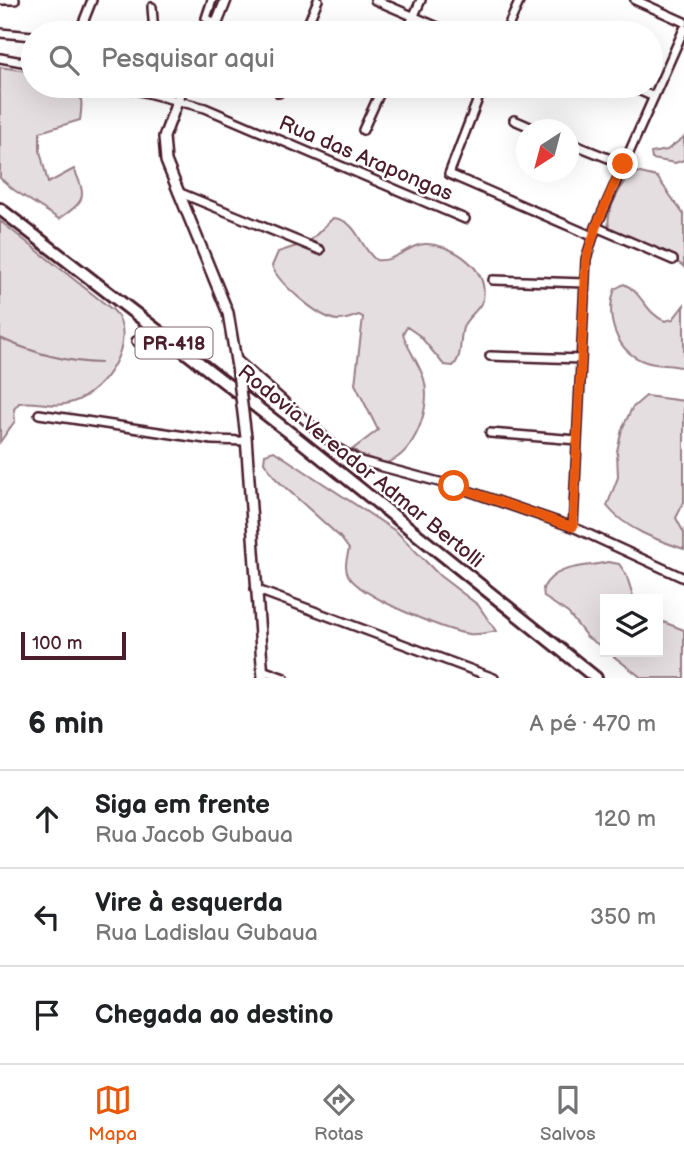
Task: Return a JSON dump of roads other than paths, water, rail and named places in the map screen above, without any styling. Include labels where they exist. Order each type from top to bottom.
[{"type":"highway","name":"Rodovia Vereador Admar Bertolli","points":[[0,209],[298,439],[596,678]]},
{"type":"main road","points":[[218,21],[226,0]]},
{"type":"main road","points":[[175,100],[164,137],[166,161],[228,313],[236,359],[247,439],[262,674]]},
{"type":"street","points":[[0,0],[15,0]]},
{"type":"street","points":[[84,21],[92,0]]},
{"type":"street","points":[[208,21],[206,18],[212,0]]},
{"type":"street","points":[[309,21],[318,0]]},
{"type":"street","points":[[375,0],[425,21]]},
{"type":"street","points":[[412,21],[421,0]]},
{"type":"street","points":[[510,21],[520,0]]},
{"type":"street","points":[[635,0],[684,22]]},
{"type":"street","points":[[152,7],[153,21]]},
{"type":"street","points":[[663,76],[684,29]]},
{"type":"street","points":[[0,33],[21,35]]},
{"type":"street","points":[[0,58],[21,62]]},
{"type":"street","name":"Rua das Arapongas","points":[[167,98],[205,108],[465,219]]},
{"type":"street","points":[[363,130],[378,98]]},
{"type":"street","points":[[479,98],[449,174],[592,236]]},
{"type":"street","points":[[573,527],[585,283],[592,236],[653,98]]},
{"type":"street","points":[[579,146],[623,164]]},
{"type":"street","points":[[177,192],[320,250]]},
{"type":"street","points":[[596,227],[673,260]]},
{"type":"street","points":[[493,280],[585,283]]},
{"type":"street","points":[[136,341],[151,348],[165,336]]},
{"type":"street","points":[[490,356],[581,359]]},
{"type":"street","points":[[236,359],[337,448],[360,461],[454,486],[573,527],[684,578]]},
{"type":"street","points":[[39,414],[212,440],[247,439]]},
{"type":"street","points":[[490,433],[577,440]]},
{"type":"street","points":[[256,589],[494,678]]},
{"type":"street","points":[[262,674],[284,678]]},
{"type":"waterway","points":[[0,338],[49,356],[100,363]]}]
